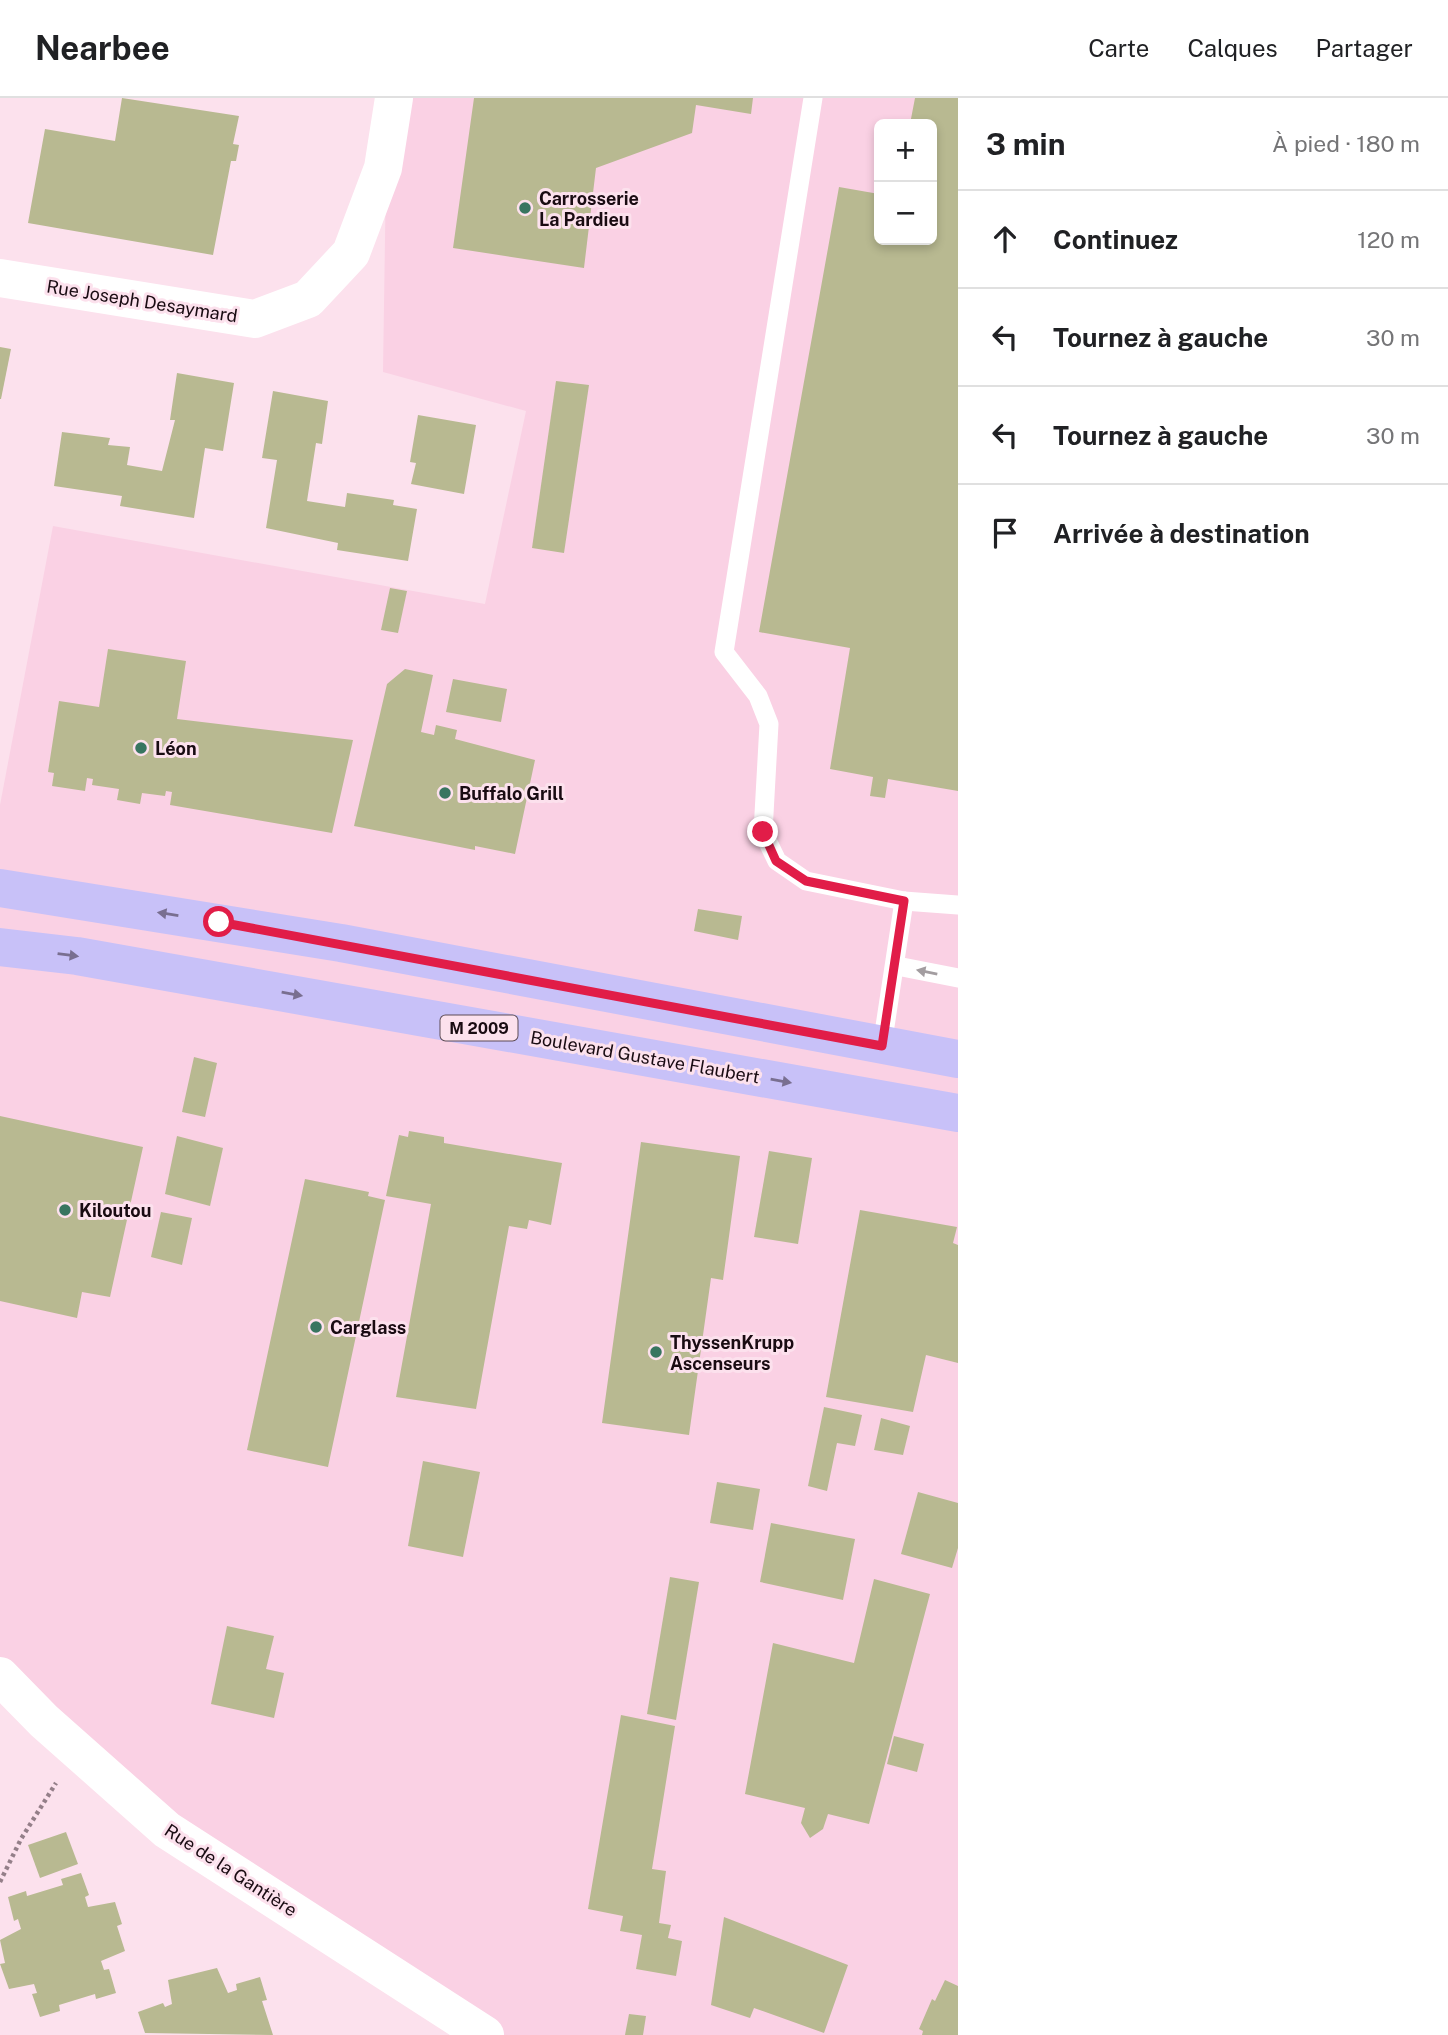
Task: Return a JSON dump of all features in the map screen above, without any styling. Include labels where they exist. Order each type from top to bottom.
[{"type":"main road","points":[[0,888],[341,943],[958,1059]]},
{"type":"main road","name":"Boulevard Gustave Flaubert","points":[[0,947],[77,956],[958,1113]]},
{"type":"street","name":"Rue Joseph Desaymard","points":[[0,278],[255,319],[308,299],[351,253],[383,168],[394,98]]},
{"type":"street","name":"Rue de la Gantière","points":[[0,1676],[76,1750],[167,1830],[485,2035]]},
{"type":"lane","points":[[813,98],[724,652],[758,696],[769,724],[763,832],[776,861],[806,881],[904,901],[958,905]]},
{"type":"lane","points":[[882,1046],[897,967],[904,901]]},
{"type":"lane","points":[[897,967],[958,978]]},
{"type":"path","points":[[0,1882],[21,1839],[76,1750]]},
{"type":"shaded area","points":[[396,98],[958,98],[958,2035],[485,2035],[167,1830],[0,1676],[0,805],[53,526],[485,604],[526,411],[383,372],[386,172]]},
{"type":"building","points":[[122,98],[239,116],[233,144],[239,145],[236,161],[231,161],[213,255],[28,223],[45,129],[115,141]]},
{"type":"building","name":"Carrosserie La Pardieu","points":[[474,98],[753,98],[751,114],[696,105],[692,133],[596,168],[584,268],[453,248]]},
{"type":"building","points":[[915,98],[958,98],[958,791],[888,779],[885,798],[870,796],[873,777],[830,769],[850,648],[759,632],[839,187],[874,193],[874,245],[937,245],[937,119],[911,119]]},
{"type":"building","points":[[0,347],[11,349],[1,399],[0,399]]},
{"type":"building","points":[[177,373],[234,383],[223,451],[205,448],[194,518],[120,506],[122,496],[54,486],[62,432],[110,438],[108,445],[130,447],[127,465],[162,471],[175,420],[170,420]]},
{"type":"building","points":[[556,381],[589,385],[564,553],[532,548]]},
{"type":"building","points":[[273,391],[328,401],[322,444],[316,443],[307,501],[345,507],[347,493],[394,500],[393,505],[417,509],[408,561],[337,550],[338,543],[266,528],[277,460],[262,458]]},
{"type":"building","points":[[418,415],[476,425],[464,494],[411,484],[416,463],[410,462]]},
{"type":"building","points":[[390,588],[407,591],[398,633],[381,630]]},
{"type":"building","name":"Léon","points":[[108,649],[186,661],[177,719],[353,740],[332,833],[170,805],[172,792],[166,791],[165,796],[142,793],[140,804],[117,800],[119,789],[92,785],[93,779],[87,778],[85,791],[52,786],[54,773],[48,772],[59,701],[99,707]]},
{"type":"building","name":"Buffalo Grill","points":[[405,669],[433,675],[421,732],[434,735],[436,725],[457,730],[455,739],[535,760],[515,854],[475,846],[475,850],[354,826],[387,684]]},
{"type":"building","points":[[453,679],[507,689],[501,722],[446,712]]},
{"type":"building","points":[[698,909],[742,916],[738,940],[694,931]]},
{"type":"building","points":[[194,1057],[217,1063],[205,1117],[182,1112]]},
{"type":"building","name":"Kiloutou","points":[[0,1116],[143,1147],[110,1297],[82,1292],[77,1318],[0,1301]]},
{"type":"building","points":[[409,1131],[444,1137],[444,1143],[562,1163],[551,1225],[529,1220],[527,1229],[509,1226],[476,1409],[396,1397],[431,1204],[386,1196],[399,1135],[408,1137]]},
{"type":"building","points":[[177,1136],[223,1148],[210,1206],[165,1194]]},
{"type":"building","name":"ThyssenKrupp Ascenseurs","points":[[641,1142],[740,1156],[723,1280],[711,1278],[689,1435],[602,1423]]},
{"type":"building","points":[[769,1151],[812,1158],[798,1244],[754,1237]]},
{"type":"building","name":"Carglass","points":[[305,1179],[369,1192],[368,1196],[385,1200],[328,1467],[247,1450]]},
{"type":"building","points":[[860,1210],[957,1227],[953,1243],[958,1245],[958,1363],[926,1355],[913,1412],[826,1397]]},
{"type":"building","points":[[161,1212],[192,1218],[182,1265],[151,1257]]},
{"type":"building","points":[[824,1407],[862,1415],[855,1446],[837,1443],[827,1491],[808,1486]]},
{"type":"building","points":[[881,1418],[910,1426],[903,1455],[874,1450]]},
{"type":"building","points":[[423,1461],[480,1472],[463,1557],[408,1546]]},
{"type":"building","points":[[717,1482],[760,1489],[753,1530],[710,1523]]},
{"type":"building","points":[[918,1492],[958,1503],[958,1548],[952,1568],[901,1554]]},
{"type":"building","points":[[771,1523],[855,1539],[843,1600],[760,1582]]},
{"type":"building","points":[[670,1577],[699,1582],[676,1720],[647,1714]]},
{"type":"building","points":[[874,1579],[930,1594],[869,1824],[828,1814],[823,1829],[810,1838],[801,1823],[805,1808],[745,1794],[773,1643],[854,1663]]},
{"type":"building","points":[[227,1626],[274,1636],[266,1669],[284,1673],[274,1718],[211,1704]]},
{"type":"building","points":[[621,1715],[675,1726],[652,1869],[666,1871],[659,1923],[671,1925],[668,1938],[682,1941],[676,1976],[636,1969],[642,1935],[620,1931],[623,1916],[588,1909]]},
{"type":"building","points":[[894,1736],[924,1744],[917,1772],[887,1764]]},
{"type":"building","points":[[66,1832],[78,1864],[40,1878],[28,1845]]},
{"type":"building","points":[[81,1873],[89,1895],[85,1897],[88,1907],[115,1902],[122,1924],[117,1926],[125,1951],[101,1961],[104,1970],[109,1969],[116,1993],[96,1999],[95,1994],[59,2005],[60,2011],[40,2017],[32,1994],[37,1993],[34,1984],[9,1989],[0,1964],[5,1963],[0,1940],[21,1929],[18,1919],[14,1921],[8,1897],[26,1891],[27,1896],[63,1885],[61,1879]]},
{"type":"building","points":[[724,1917],[848,1965],[824,2033],[754,2008],[750,2018],[711,2005]]},
{"type":"building","points":[[217,1968],[228,1993],[237,1990],[236,1984],[260,1977],[267,2000],[262,2001],[273,2035],[145,2033],[138,2012],[163,2003],[165,2007],[172,2004],[168,1980]]},
{"type":"building","points":[[945,1980],[958,1986],[958,2035],[922,2035],[923,2031],[919,2029],[932,1999],[935,2001]]},
{"type":"building","points":[[629,2014],[646,2016],[643,2035],[625,2035]]},
{"type":"place","name":"Carrosserie La Pardieu","points":[[525,208]]},
{"type":"place","name":"Léon","points":[[141,748]]},
{"type":"place","name":"Buffalo Grill","points":[[445,793]]},
{"type":"place","name":"Kiloutou","points":[[65,1210]]},
{"type":"place","name":"Carglass","points":[[316,1327]]},
{"type":"place","name":"ThyssenKrupp Ascenseurs","points":[[656,1352]]},
{"type":"route","points":[[219,922],[882,1046],[897,967],[904,901],[806,881],[776,861],[763,832]]}]
